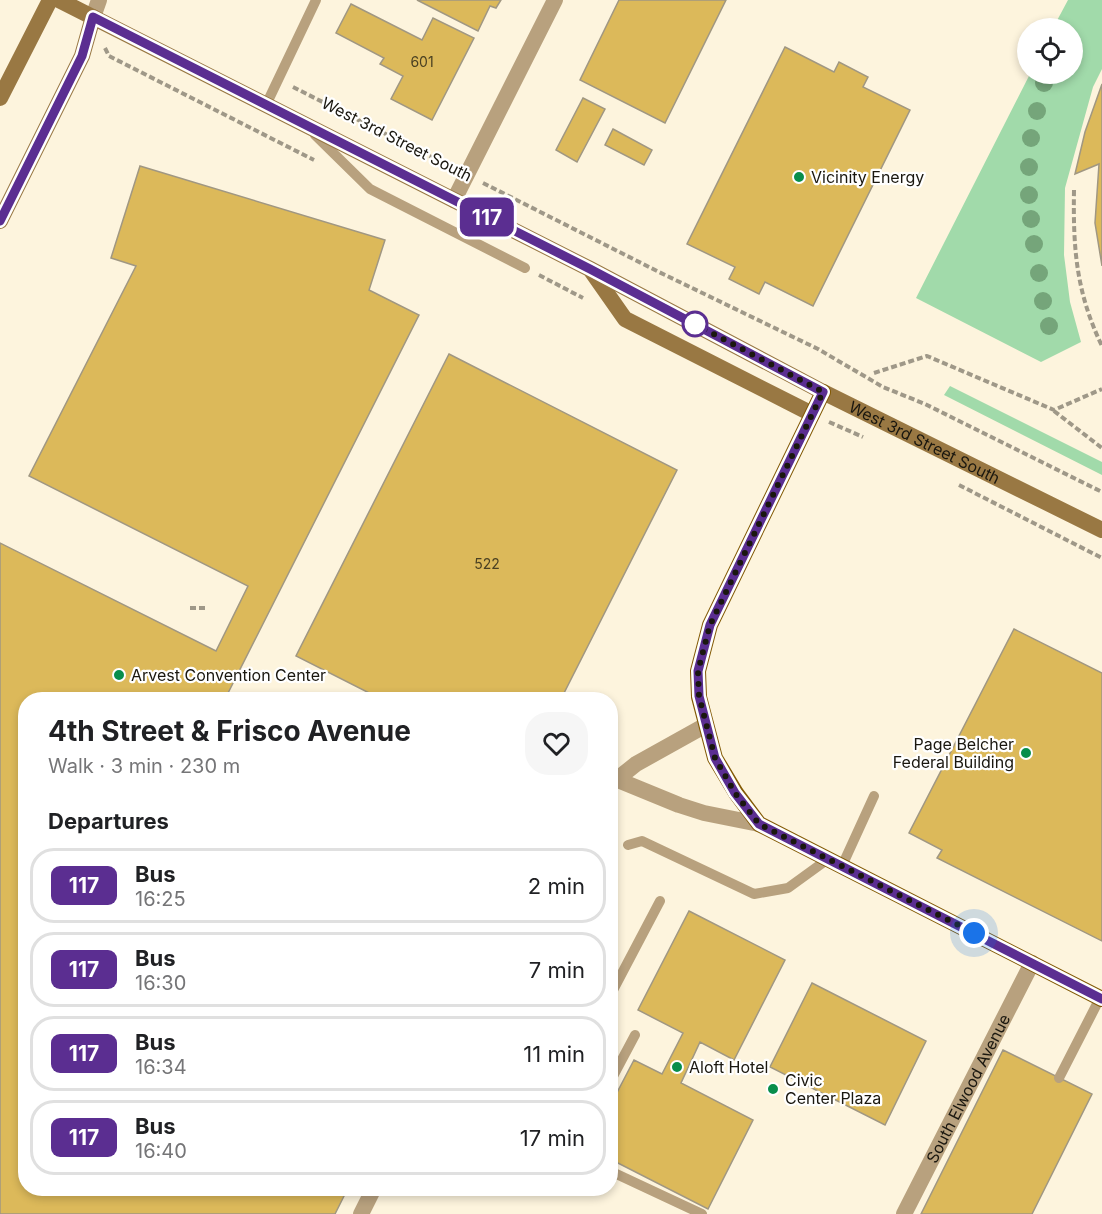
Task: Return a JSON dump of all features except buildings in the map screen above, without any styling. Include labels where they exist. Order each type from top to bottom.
[{"type":"main road","points":[[0,98],[50,0]]},
{"type":"main road","name":"West 3rd Street South","points":[[60,0],[590,269],[823,392],[1102,530]]},
{"type":"main road","points":[[0,221],[82,56],[93,17]]},
{"type":"main road","points":[[590,269],[625,319],[812,414]]},
{"type":"main road","points":[[823,392],[710,625],[698,671],[699,696],[715,758],[735,793],[759,824],[1101,998]]},
{"type":"street","points":[[93,17],[99,0]]},
{"type":"street","points":[[454,200],[555,0]]},
{"type":"street","points":[[618,779],[636,764],[706,725]]},
{"type":"street","points":[[618,783],[687,808],[759,824]]},
{"type":"street","name":"South Elwood Avenue","points":[[904,1214],[1032,963]]},
{"type":"street","points":[[361,1214],[370,1196]]},
{"type":"lane","points":[[266,105],[316,0]]},
{"type":"lane","points":[[306,125],[370,189],[525,268]]},
{"type":"lane","points":[[628,845],[642,841],[754,894],[788,888],[835,862],[874,796]]},
{"type":"lane","points":[[618,981],[660,901]]},
{"type":"lane","points":[[1059,1078],[1101,998]]},
{"type":"lane","points":[[618,1067],[635,1035]]},
{"type":"lane","points":[[618,1176],[702,1214]]},
{"type":"path","points":[[93,17],[109,56],[321,164]]},
{"type":"path","name":"West 3rd Street South","points":[[278,79],[659,272],[818,349],[883,387],[925,404],[1102,492]]},
{"type":"path","points":[[1074,190],[1075,253],[1078,275],[1086,308],[1102,346]]},
{"type":"path","points":[[525,268],[587,299]]},
{"type":"path","points":[[874,373],[927,356],[1054,410],[1102,448]]},
{"type":"path","points":[[1054,410],[1102,390]]},
{"type":"path","name":"West 3rd Street South","points":[[812,414],[865,438]]},
{"type":"path","name":"West 3rd Street South","points":[[950,480],[1102,558]]},
{"type":"path","points":[[190,608],[208,608]]},
{"type":"green space","points":[[1068,0],[1102,0],[1102,69],[1093,87],[1065,188],[1064,255],[1070,302],[1081,342],[1041,362],[916,298],[1025,84],[1083,84],[1083,18],[1058,18]]},
{"type":"green space","points":[[950,386],[1102,462],[1102,475],[944,395]]},
{"type":"bus line","name":"117","points":[[0,221],[82,56],[93,17],[590,269],[823,392],[710,625],[698,671],[699,696],[715,758],[735,793],[759,824],[1102,999]]},
{"type":"place","name":"Vicinity Energy","points":[[799,177]]},
{"type":"place","name":"Arvest Convention Center","points":[[119,675]]},
{"type":"place","name":"Page Belcher Federal Building","points":[[1026,753]]},
{"type":"place","name":"Aloft Hotel","points":[[677,1067]]},
{"type":"place","name":"Civic Center Plaza","points":[[773,1089]]},
{"type":"route","points":[[695,324],[823,392],[710,625],[698,671],[699,696],[715,758],[735,793],[759,824],[974,933]]}]
